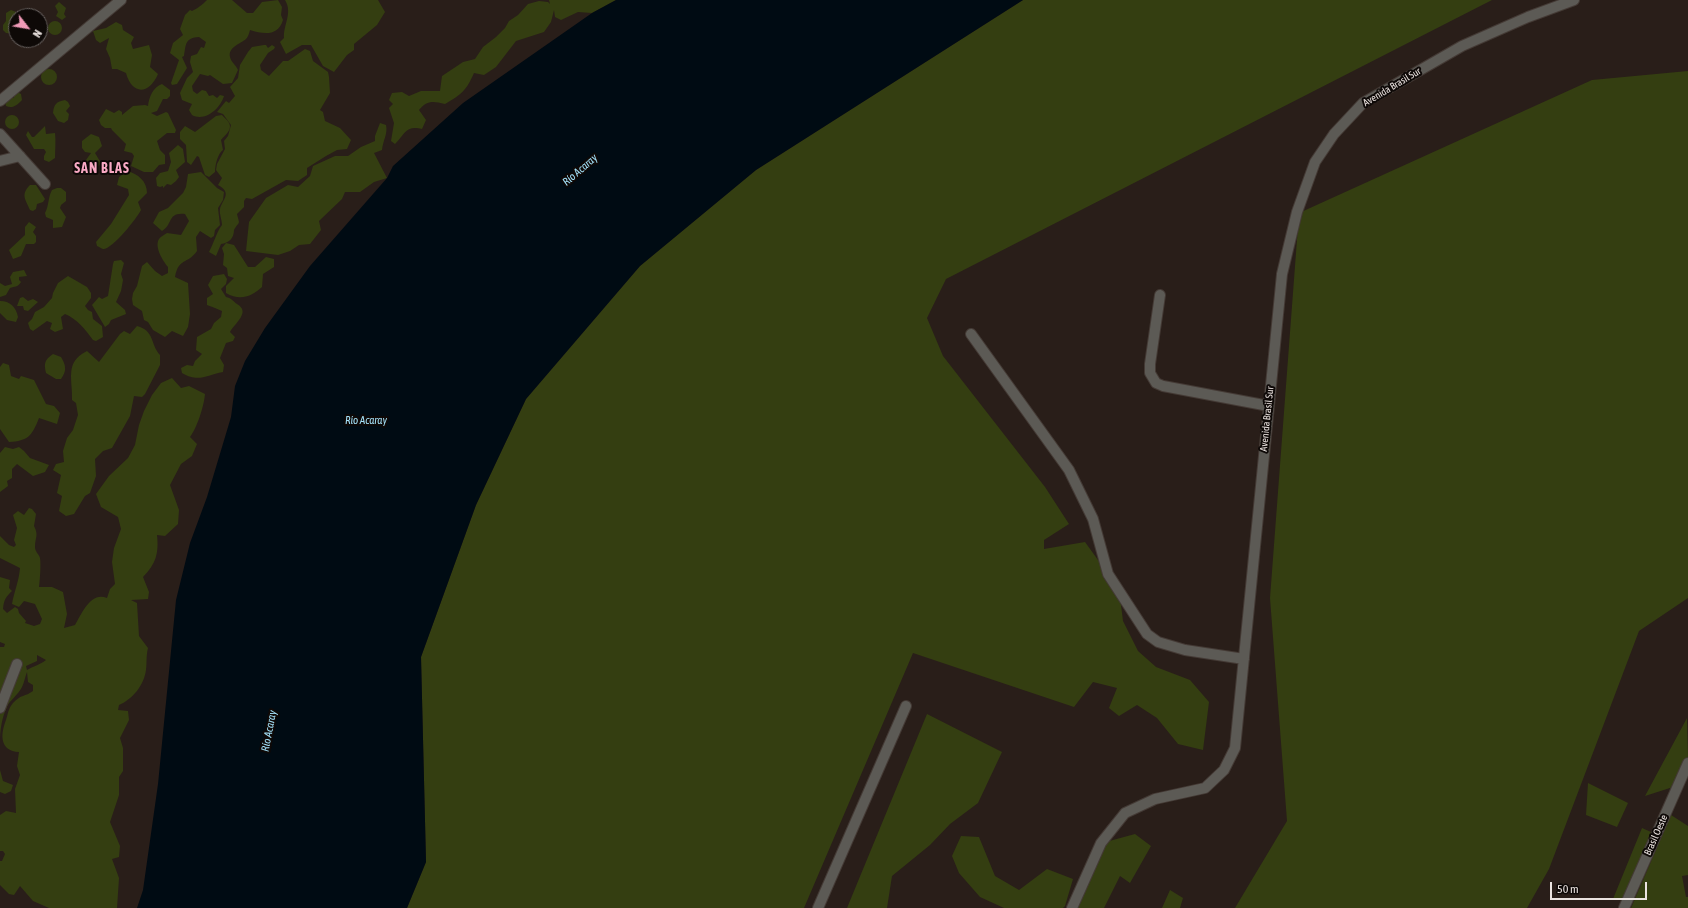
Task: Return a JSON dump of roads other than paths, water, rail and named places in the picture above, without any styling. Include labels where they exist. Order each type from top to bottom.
[{"type":"street","points":[[0,101],[120,0]]},
{"type":"street","name":"Avenida Brasil Sur","points":[[1072,908],[1101,843],[1125,813],[1155,799],[1205,788],[1224,770],[1235,748],[1282,274],[1297,212],[1315,162],[1334,134],[1363,103],[1462,46],[1528,17],[1574,0]]},
{"type":"street","points":[[0,134],[45,184]]},
{"type":"street","points":[[0,161],[20,156]]},
{"type":"street","points":[[1160,295],[1150,364],[1150,373],[1156,383],[1163,386],[1269,406]]},
{"type":"street","points":[[971,334],[1069,470],[1093,519],[1108,574],[1147,634],[1158,642],[1185,650],[1244,659]]},
{"type":"street","points":[[0,708],[17,664]]},
{"type":"street","points":[[818,908],[906,706]]},
{"type":"street","name":"Brasil Oeste","points":[[1624,908],[1688,763]]},
{"type":"water","name":"Río Acaray","points":[[616,0],[1023,0],[756,170],[640,266],[526,399],[476,505],[421,657],[426,862],[407,908],[137,908],[143,890],[158,784],[176,600],[190,543],[207,497],[231,417],[235,386],[245,361],[265,328],[310,266],[387,178],[393,166],[463,103],[592,13]]},
{"type":"district","name":"SAN BLAS","points":[[102,169]]}]
